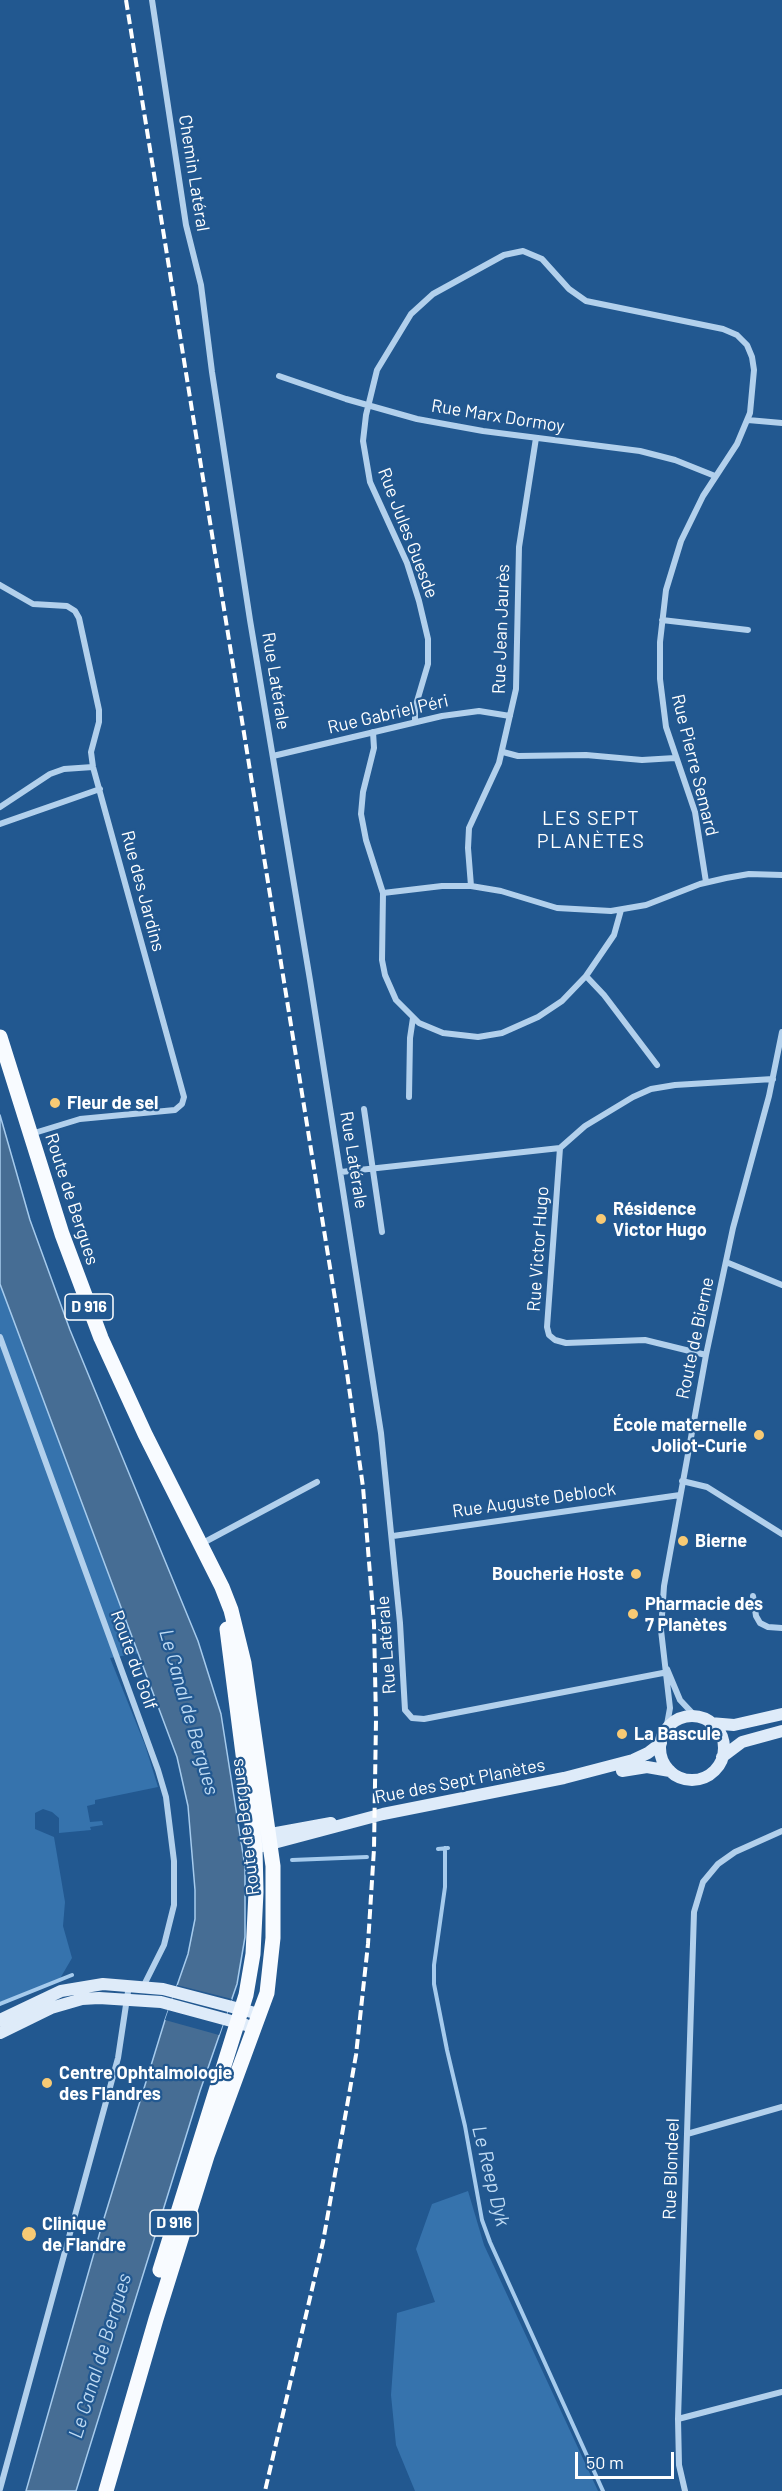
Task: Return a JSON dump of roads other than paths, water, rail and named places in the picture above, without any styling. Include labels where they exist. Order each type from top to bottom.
[{"type":"main road","name":"Route de Bergues","points":[[0,1037],[73,1264],[101,1338],[145,1434],[227,1598],[240,1641],[262,1841],[273,1899],[272,1951],[268,1988],[210,2146],[106,2491]]},
{"type":"main road","name":"Route de Bergues","points":[[125,2428],[158,2276],[234,2015],[249,1984],[262,1841]]},
{"type":"street","name":"Chemin Latéral","points":[[152,0],[186,225],[199,275],[210,349]]},
{"type":"street","name":"Rue Jules Guesde","points":[[415,722],[415,708],[428,664],[428,639],[410,573],[367,474],[363,441],[368,406],[381,361],[416,308],[434,294],[504,255],[524,251]]},
{"type":"street","name":"Rue Pierre Semard","points":[[524,251],[542,259],[574,294],[592,304],[723,329],[737,335],[747,345],[753,364],[752,397],[748,420],[737,444],[693,513],[668,581],[662,620],[659,656],[666,727],[697,819],[706,882]]},
{"type":"street","name":"Rue Latérale","points":[[210,349],[381,1433],[393,1536],[406,1713],[412,1718],[423,1719],[666,1672]]},
{"type":"street","name":"Rue Marx Dormoy","points":[[279,376],[368,406],[428,421],[649,453],[675,460],[715,476]]},
{"type":"street","points":[[748,420],[782,423]]},
{"type":"street","name":"Rue Jean Jaurès","points":[[471,886],[468,848],[470,828],[502,752],[517,669],[520,534],[536,438]]},
{"type":"street","name":"Rue des Jardins","points":[[0,585],[33,604],[67,606],[78,615],[99,710],[98,729],[91,752],[93,766],[184,1100],[175,1110],[72,1120],[31,1134]]},
{"type":"street","points":[[662,620],[748,630]]},
{"type":"street","name":"Rue Gabriel Péri","points":[[273,756],[415,722],[479,711],[510,716]]},
{"type":"street","points":[[373,732],[374,748],[363,792],[362,821],[383,893],[381,951],[383,967],[396,1000],[413,1018],[433,1030],[459,1037],[494,1035],[519,1026],[554,1007],[585,976],[614,935],[621,910]]},
{"type":"street","points":[[502,752],[519,756],[586,755],[642,760],[675,758]]},
{"type":"street","points":[[0,807],[50,774],[64,769],[93,766]]},
{"type":"street","points":[[0,824],[100,789]]},
{"type":"street","points":[[383,893],[442,886],[471,886],[501,891],[556,908],[593,911],[621,910],[646,905],[706,882],[743,875],[782,874]]},
{"type":"street","points":[[585,976],[604,995],[657,1065]]},
{"type":"street","points":[[409,1097],[409,1045],[413,1018]]},
{"type":"street","name":"Route de Bierne","points":[[666,1730],[670,1708],[662,1654],[663,1598],[682,1481],[726,1262],[742,1192],[773,1079],[782,1032]]},
{"type":"street","points":[[340,1172],[560,1148],[585,1126],[633,1097],[651,1089],[675,1085],[773,1079]]},
{"type":"street","points":[[364,1109],[382,1232]]},
{"type":"street","name":"Rue Victor Hugo","points":[[560,1148],[547,1327],[549,1335],[555,1340],[566,1343],[645,1340],[706,1355]]},
{"type":"street","points":[[726,1262],[782,1285]]},
{"type":"street","name":"Route du Golf","points":[[0,1337],[166,1797],[174,1861],[174,1905],[164,1945],[143,1986],[133,1999]]},
{"type":"street","points":[[682,1481],[707,1487],[782,1534]]},
{"type":"street","points":[[201,1544],[317,1482]]},
{"type":"street","name":"Rue Auguste Deblock","points":[[393,1536],[680,1495]]},
{"type":"street","points":[[753,1596],[756,1616],[760,1623],[771,1628],[782,1628]]},
{"type":"street","name":"Route de Bierne","points":[[666,1672],[680,1700],[696,1717]]},
{"type":"street","points":[[782,1714],[734,1725],[710,1723],[696,1717],[680,1719],[666,1730],[661,1743],[661,1757],[670,1771],[682,1779],[699,1779],[714,1771],[722,1757],[742,1742],[782,1731]]},
{"type":"street","points":[[710,1723],[722,1738],[722,1757]]},
{"type":"street","name":"Rue des Sept Planètes","points":[[262,1841],[564,1778],[633,1761],[661,1743]]},
{"type":"street","name":"Rue des Sept Planètes","points":[[564,1778],[642,1767],[670,1771]]},
{"type":"street","name":"Rue Blondeel","points":[[685,2491],[679,2465],[678,2419],[693,1920],[700,1889],[718,1864],[735,1852],[782,1831]]},
{"type":"street","points":[[0,2489],[118,2058],[133,1999],[129,1984]]},
{"type":"street","points":[[0,2020],[61,1991],[91,1985],[129,1984],[169,1990],[234,2015]]},
{"type":"street","points":[[0,2033],[61,2004],[92,1998],[166,2003],[257,2021]]},
{"type":"street","points":[[687,2134],[782,2107]]},
{"type":"street","points":[[678,2419],[782,2392]]},
{"type":"water","name":"Le Canal de Bergues","points":[[0,1115],[30,1220],[70,1330],[198,1641],[221,1714],[245,1867],[245,1937],[237,1984],[200,2091],[76,2491],[26,2491],[102,2225],[165,2020],[188,1954],[195,1919],[195,1890],[188,1806],[177,1757],[0,1284]]},
{"type":"waterway","name":"Le Reep Dyk","points":[[445,1848],[445,1887],[434,1965],[434,1984],[465,2126],[482,2220],[603,2491]]},
{"type":"waterway","name":"Le Reep Dyk","points":[[438,1849],[448,1848]]},
{"type":"waterway","points":[[292,1860],[367,1857]]},
{"type":"waterway","points":[[0,2004],[72,1975]]},
{"type":"railway","points":[[126,0],[347,1373],[363,1487],[374,1624],[376,1720],[374,1849],[368,1944],[356,2055],[323,2242],[265,2491]]},
{"type":"place","name":"Fleur de sel","points":[[55,1103]]},
{"type":"place","name":"Résidence Victor Hugo","points":[[601,1219]]},
{"type":"place","name":"École maternelle Joliot-Curie","points":[[759,1435]]},
{"type":"place","name":"Bierne","points":[[683,1541]]},
{"type":"place","name":"Boucherie Hoste","points":[[636,1574]]},
{"type":"place","name":"Pharmacie des 7 Planètes","points":[[633,1614]]},
{"type":"place","name":"La Bascule","points":[[622,1734]]},
{"type":"place","name":"Centre Ophtalmologie des Flandres","points":[[47,2083]]},
{"type":"place","name":"Clinique de Flandre","points":[[29,2234]]},
{"type":"district","name":"LES SEPT PLANÈTES","points":[[591,830]]}]
